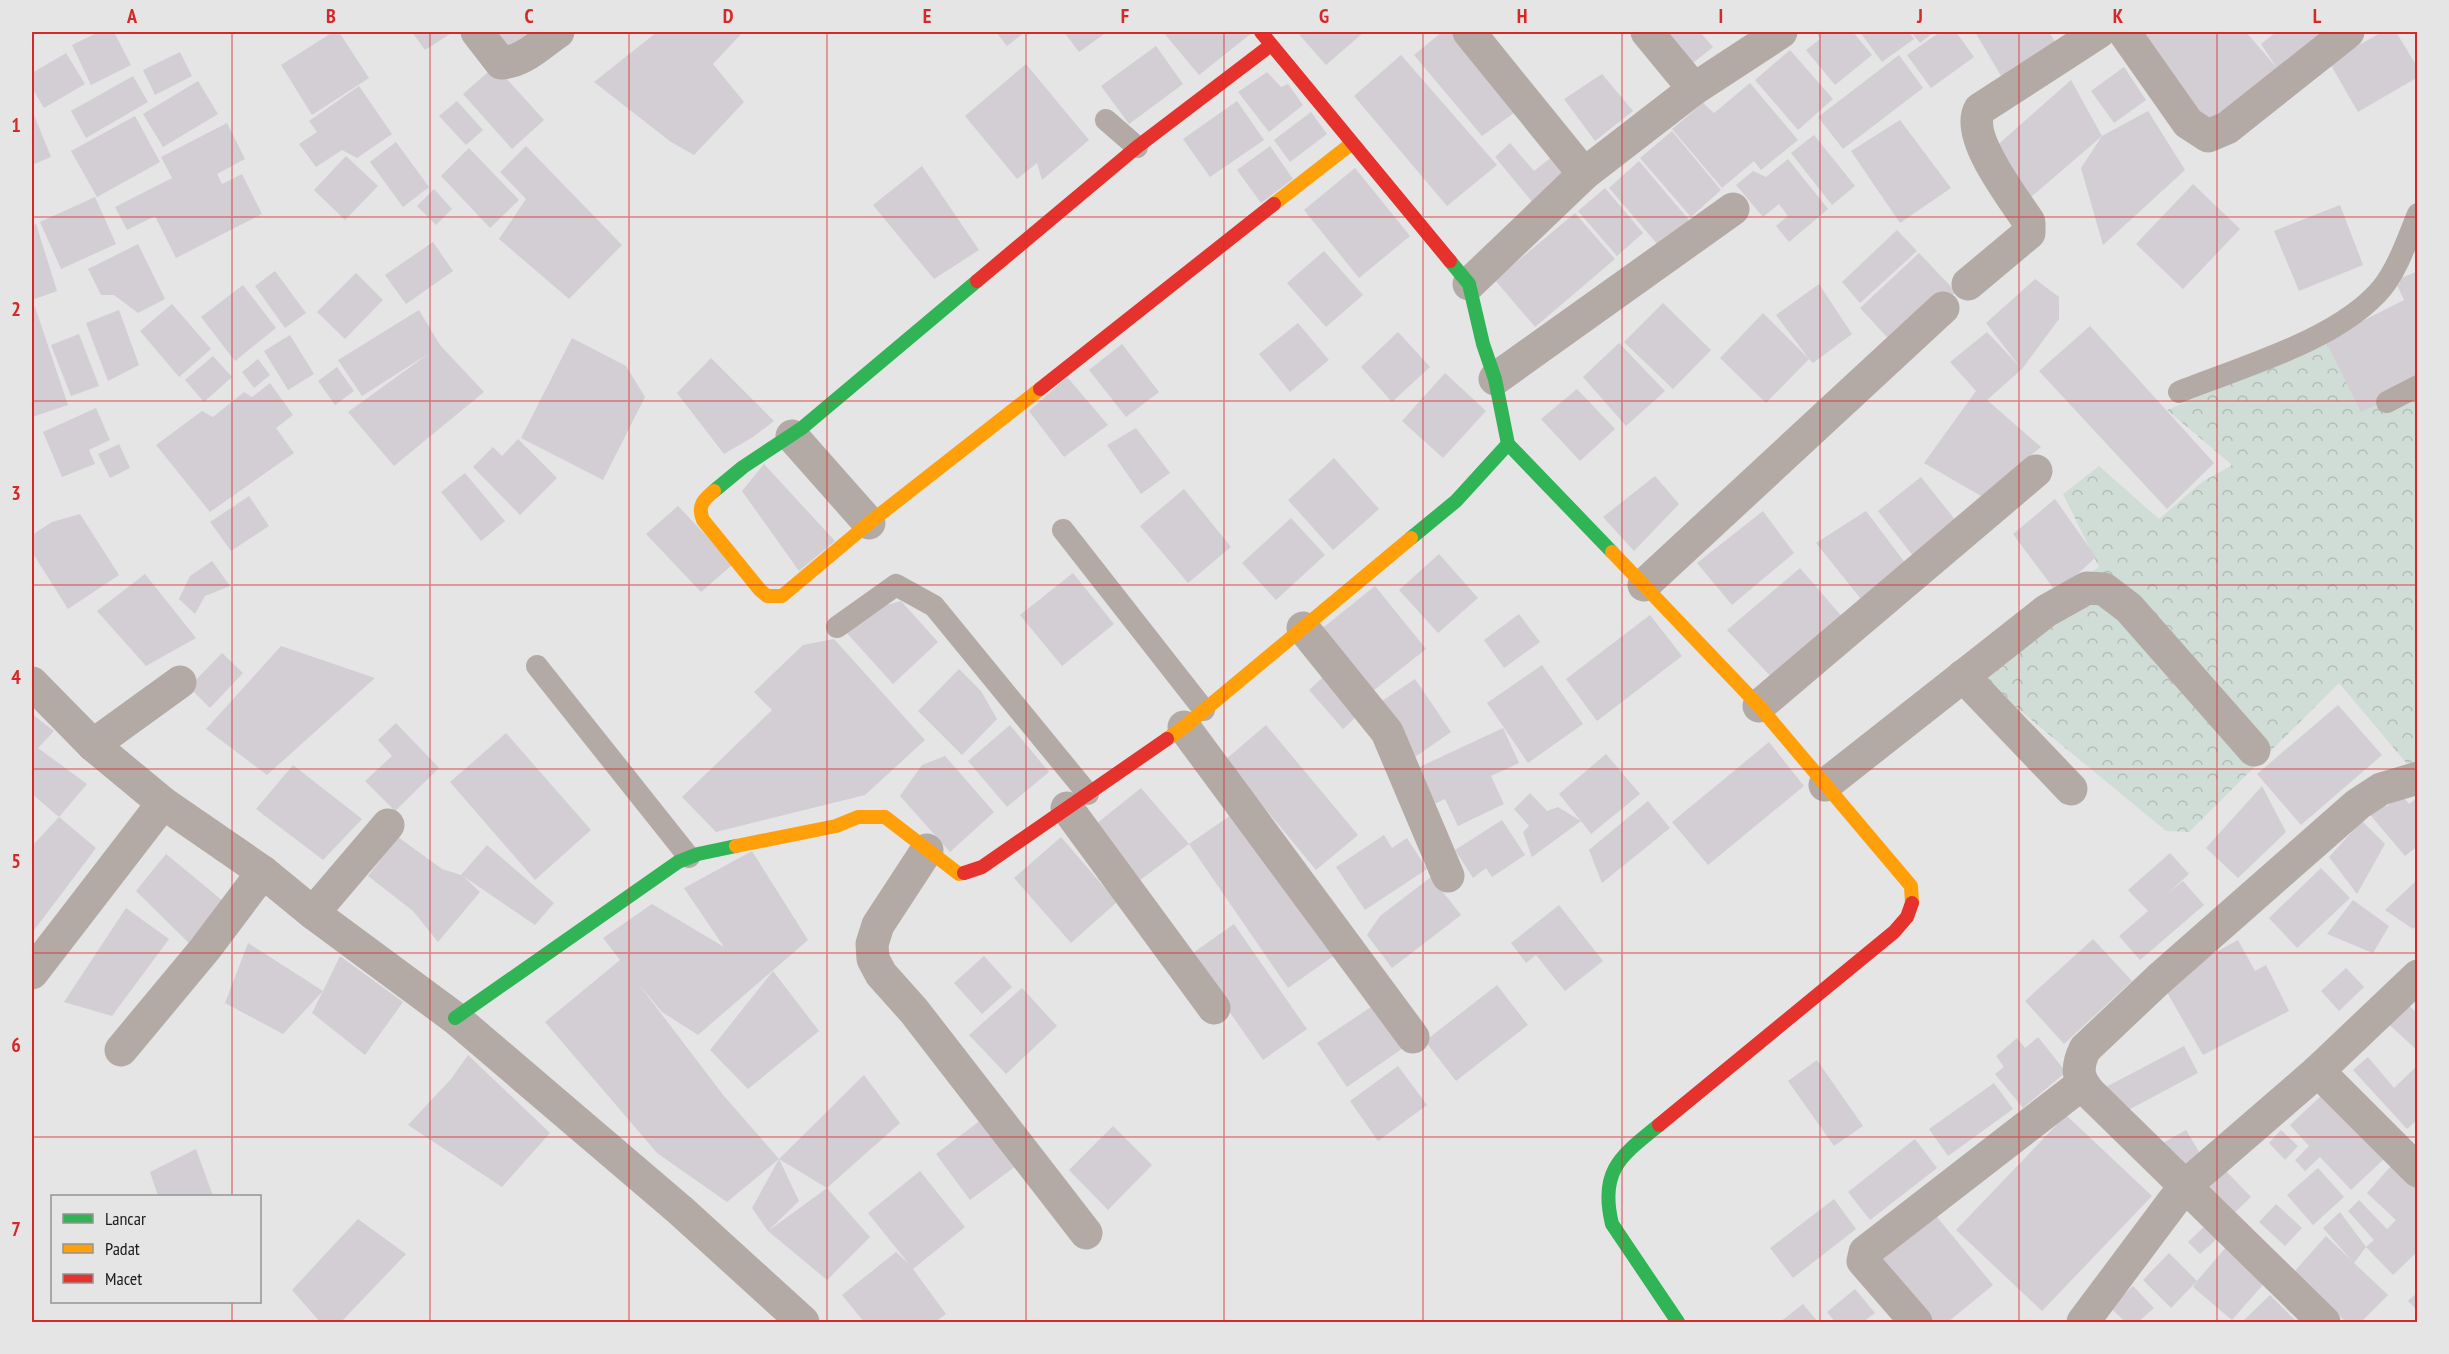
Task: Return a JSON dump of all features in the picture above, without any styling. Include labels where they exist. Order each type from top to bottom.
[{"type":"street","points":[[477,32],[501,63],[512,62],[523,57],[558,32]]},
{"type":"street","points":[[1261,32],[1351,144],[1469,284],[1483,344],[1495,379],[1508,444],[1760,706],[1911,886],[1914,897],[1913,909],[1894,932],[1623,1155],[1612,1171],[1607,1205],[1612,1224],[1678,1323]]},
{"type":"street","points":[[1469,32],[1584,174]]},
{"type":"street","points":[[1647,32],[1694,89]]},
{"type":"street","points":[[1469,284],[1584,174],[1694,89],[1781,32]]},
{"type":"street","points":[[1968,284],[2029,233],[2029,222],[1992,166],[1976,129],[1976,116],[1980,109],[2099,32]]},
{"type":"street","points":[[2124,32],[2187,123],[2208,136],[2227,128],[2348,32]]},
{"type":"street","points":[[1271,45],[1137,147],[792,435],[743,467],[704,499],[699,512],[703,520],[760,590],[767,596],[782,596],[868,523],[1351,144]]},
{"type":"street","points":[[1495,379],[1733,210]]},
{"type":"street","points":[[1644,585],[1943,308]]},
{"type":"street","points":[[792,435],[868,523]]},
{"type":"street","points":[[455,1018],[678,862],[689,857],[836,826],[858,817],[872,816],[885,817],[959,874],[982,867],[1194,718],[1456,501],[1508,444]]},
{"type":"street","points":[[1760,706],[2036,471]]},
{"type":"street","points":[[1825,785],[2046,611],[2087,588],[2104,589],[2129,608],[2254,750]]},
{"type":"street","points":[[1303,628],[1387,732],[1448,876]]},
{"type":"street","points":[[1963,676],[2071,789]]},
{"type":"street","points":[[93,745],[180,682]]},
{"type":"street","points":[[32,683],[93,745],[163,803],[263,872],[455,1018],[680,1210],[803,1323]]},
{"type":"street","points":[[1194,718],[1413,1037]]},
{"type":"street","points":[[2324,1323],[2082,1084],[2078,1072],[2085,1049],[2159,980],[2358,804],[2381,789],[2418,778]]},
{"type":"street","points":[[1078,801],[1214,1008]]},
{"type":"street","points":[[32,973],[163,803]]},
{"type":"street","points":[[314,913],[388,825]]},
{"type":"street","points":[[927,850],[878,925],[872,944],[873,959],[881,974],[914,1011],[1086,1233]]},
{"type":"street","points":[[121,1050],[205,949],[263,872]]},
{"type":"street","points":[[2083,1323],[2184,1187],[2318,1071],[2418,976]]},
{"type":"street","points":[[2318,1071],[2418,1171]]},
{"type":"street","points":[[1916,1323],[1863,1261],[1865,1252],[2082,1084]]},
{"type":"lane","points":[[1106,120],[1137,147]]},
{"type":"lane","points":[[2179,392],[2306,342],[2362,309],[2383,287],[2403,250],[2418,214]]},
{"type":"lane","points":[[2387,402],[2418,386]]},
{"type":"lane","points":[[1063,530],[1194,718]]},
{"type":"lane","points":[[837,627],[896,585],[934,606],[1078,801]]},
{"type":"lane","points":[[537,666],[689,857]]},
{"type":"green space","points":[[2338,338],[2417,380],[2417,761],[2408,765],[2339,683],[2189,832],[2166,831],[1960,661],[2099,567],[2063,494],[2099,466],[2159,519],[2202,482],[2232,465],[2167,410]]},
{"type":"building","points":[[99,32],[114,32],[131,65],[91,85],[72,45]]},
{"type":"building","points":[[333,32],[339,32],[369,78],[312,115],[281,65]]},
{"type":"building","points":[[412,32],[453,32],[425,50]]},
{"type":"building","points":[[498,32],[530,32],[509,47]]},
{"type":"building","points":[[657,32],[743,32],[713,64],[744,102],[694,155],[671,142],[594,82]]},
{"type":"building","points":[[996,32],[1025,32],[1007,46]]},
{"type":"building","points":[[1064,32],[1107,32],[1079,52]]},
{"type":"building","points":[[1163,32],[1253,32],[1199,75]]},
{"type":"building","points":[[1297,32],[1364,32],[1326,65]]},
{"type":"building","points":[[1442,32],[1454,32],[1518,110],[1482,136],[1414,55]]},
{"type":"building","points":[[1667,32],[1700,32],[1713,47],[1693,63]]},
{"type":"building","points":[[1853,32],[1872,55],[1835,85],[1806,50],[1820,39],[1817,33]]},
{"type":"building","points":[[1860,32],[1909,32],[1914,39],[1882,62]]},
{"type":"building","points":[[1911,32],[1934,32],[1920,43]]},
{"type":"building","points":[[1940,32],[1956,32],[1974,57],[1931,88],[1907,55]]},
{"type":"building","points":[[1975,32],[2049,32],[2062,53],[2007,86]]},
{"type":"building","points":[[2136,32],[2246,32],[2277,68],[2261,44],[2276,32],[2329,32],[2207,132]]},
{"type":"building","points":[[2382,32],[2396,32],[2418,68],[2418,77],[2358,112],[2329,62]]},
{"type":"building","points":[[1156,46],[1183,84],[1129,124],[1101,86]]},
{"type":"building","points":[[1790,50],[1833,99],[1798,130],[1755,80]]},
{"type":"building","points":[[180,52],[192,76],[155,95],[143,70]]},
{"type":"building","points":[[66,53],[85,84],[44,108],[32,88],[32,73]]},
{"type":"building","points":[[1401,55],[1497,165],[1447,206],[1354,96]]},
{"type":"building","points":[[1899,55],[1923,88],[1843,149],[1818,117]]},
{"type":"building","points":[[1026,64],[1089,140],[1042,180],[1037,163],[1017,179],[965,116]]},
{"type":"building","points":[[495,66],[544,120],[512,149],[463,94]]},
{"type":"building","points":[[2124,67],[2146,100],[2114,123],[2091,91]]},
{"type":"building","points":[[1267,72],[1281,87],[1288,84],[1303,105],[1269,132],[1238,92]]},
{"type":"building","points":[[1602,74],[1633,111],[1595,141],[1564,99]]},
{"type":"building","points":[[133,76],[148,102],[86,138],[71,111]]},
{"type":"building","points":[[2071,80],[2102,136],[2031,197],[1993,149]]},
{"type":"building","points":[[198,81],[218,114],[163,147],[143,114]]},
{"type":"building","points":[[1750,83],[1798,140],[1761,170],[1754,161],[1722,188],[1672,129],[1703,103],[1714,113]]},
{"type":"building","points":[[359,86],[392,134],[357,158],[342,150],[316,167],[299,144],[317,132],[309,121]]},
{"type":"building","points":[[457,101],[483,130],[466,145],[439,116]]},
{"type":"building","points":[[1237,101],[1264,140],[1210,177],[1183,139]]},
{"type":"building","points":[[32,110],[51,157],[32,165]]},
{"type":"building","points":[[2148,111],[2185,170],[2103,245],[2081,168],[2102,136]]},
{"type":"building","points":[[1311,112],[1327,134],[1290,162],[1274,140]]},
{"type":"building","points":[[135,116],[160,162],[97,197],[71,151]]},
{"type":"building","points":[[1900,120],[1951,188],[1900,223],[1851,151]]},
{"type":"building","points":[[227,123],[245,159],[217,174],[222,184],[242,174],[262,214],[176,258],[155,216],[127,230],[115,207],[172,178],[161,157]]},
{"type":"building","points":[[1672,131],[1721,190],[1691,217],[1640,158]]},
{"type":"building","points":[[1814,135],[1855,186],[1832,205],[1791,153]]},
{"type":"building","points":[[396,142],[429,187],[403,207],[370,162]]},
{"type":"building","points":[[1510,143],[1534,171],[1553,156],[1567,174],[1533,203],[1495,157]]},
{"type":"building","points":[[526,146],[622,245],[569,299],[499,239],[526,199],[500,172]]},
{"type":"building","points":[[1270,146],[1293,179],[1261,203],[1237,170]]},
{"type":"building","points":[[469,148],[519,200],[490,228],[441,176]]},
{"type":"building","points":[[346,156],[378,186],[345,220],[314,190]]},
{"type":"building","points":[[1788,159],[1828,209],[1789,242],[1776,226],[1788,216],[1779,204],[1763,217],[1736,185],[1753,171],[1766,177]]},
{"type":"building","points":[[1639,161],[1689,220],[1659,246],[1609,188]]},
{"type":"building","points":[[922,166],[979,250],[934,279],[873,205]]},
{"type":"building","points":[[1355,168],[1410,236],[1359,278],[1304,210]]},
{"type":"building","points":[[2193,184],[2240,229],[2183,289],[2136,244]]},
{"type":"building","points":[[1605,188],[1643,233],[1617,256],[1578,211]]},
{"type":"building","points":[[434,189],[452,209],[436,225],[417,206]]},
{"type":"building","points":[[95,197],[116,244],[61,269],[40,222]]},
{"type":"building","points":[[2340,205],[2363,265],[2299,291],[2274,231]]},
{"type":"building","points":[[1575,213],[1615,259],[1535,327],[1495,280]]},
{"type":"building","points":[[36,224],[57,291],[32,300],[32,226]]},
{"type":"building","points":[[1897,230],[1917,251],[1860,303],[1842,282]]},
{"type":"building","points":[[433,242],[453,271],[406,304],[385,275]]},
{"type":"building","points":[[138,244],[165,299],[138,313],[114,295],[101,295],[88,269]]},
{"type":"building","points":[[1324,251],[1363,295],[1326,327],[1287,283]]},
{"type":"building","points":[[1919,253],[1956,292],[1897,348],[1860,308]]},
{"type":"building","points":[[275,271],[306,313],[285,328],[255,286]]},
{"type":"building","points":[[2418,271],[2418,384],[2361,412],[2325,340],[2404,300],[2397,285],[2400,283],[2399,279]]},
{"type":"building","points":[[356,273],[383,300],[345,339],[317,312]]},
{"type":"building","points":[[2035,279],[2059,297],[2059,319],[2022,369],[1987,400],[2041,447],[1981,496],[1924,463],[1976,391],[1950,362],[1987,332],[2020,367],[1986,323]]},
{"type":"building","points":[[1819,284],[1852,334],[1813,363],[1776,315]]},
{"type":"building","points":[[243,285],[276,328],[235,361],[201,317]]},
{"type":"building","points":[[1663,303],[1711,350],[1673,389],[1624,342]]},
{"type":"building","points":[[172,304],[211,349],[179,377],[140,331]]},
{"type":"building","points":[[35,307],[68,405],[32,417],[32,308]]},
{"type":"building","points":[[119,310],[139,365],[108,381],[86,323]]},
{"type":"building","points":[[419,310],[440,345],[484,392],[394,466],[348,412],[431,352],[362,396],[338,360]]},
{"type":"building","points":[[1763,313],[1809,359],[1766,403],[1720,358]]},
{"type":"building","points":[[1298,323],[1329,360],[1290,392],[1259,354]]},
{"type":"building","points":[[2090,326],[2214,463],[2167,509],[2039,371]]},
{"type":"building","points":[[1398,332],[1430,367],[1392,402],[1361,367]]},
{"type":"building","points":[[79,334],[99,386],[71,396],[51,345]]},
{"type":"building","points":[[290,335],[314,374],[288,390],[264,351]]},
{"type":"building","points":[[572,338],[626,366],[645,397],[603,480],[521,438]]},
{"type":"building","points":[[1619,343],[1665,391],[1626,426],[1583,377]]},
{"type":"building","points":[[1122,344],[1159,392],[1126,417],[1089,370]]},
{"type":"building","points":[[213,356],[232,377],[204,402],[185,380]]},
{"type":"building","points":[[711,358],[774,421],[724,454],[677,393]]},
{"type":"building","points":[[258,359],[270,375],[254,388],[242,372]]},
{"type":"building","points":[[337,367],[354,391],[335,405],[318,381]]},
{"type":"building","points":[[1445,373],[1486,411],[1443,458],[1402,421]]},
{"type":"building","points":[[1067,377],[1108,425],[1064,457],[1029,411]]},
{"type":"building","points":[[270,383],[293,415],[276,428],[294,453],[210,512],[156,445],[202,411],[213,417],[244,392],[252,397]]},
{"type":"building","points":[[1577,389],[1615,429],[1580,461],[1541,419]]},
{"type":"building","points":[[96,408],[110,440],[89,450],[95,464],[62,477],[43,432]]},
{"type":"building","points":[[1136,428],[1170,473],[1141,494],[1107,445]]},
{"type":"building","points":[[518,439],[557,478],[520,515],[473,467],[493,447],[502,456]]},
{"type":"building","points":[[119,444],[130,468],[110,478],[98,454]]},
{"type":"building","points":[[1334,458],[1379,509],[1333,550],[1288,500]]},
{"type":"building","points":[[764,464],[835,541],[799,571],[742,491]]},
{"type":"building","points":[[465,473],[505,521],[481,541],[441,492]]},
{"type":"building","points":[[1655,476],[1679,504],[1634,551],[1603,517]]},
{"type":"building","points":[[1921,477],[1956,521],[1913,556],[1878,511]]},
{"type":"building","points":[[1184,489],[1231,547],[1188,583],[1140,526]]},
{"type":"building","points":[[249,496],[269,526],[231,551],[210,522]]},
{"type":"building","points":[[2055,499],[2096,557],[2057,593],[2013,534]]},
{"type":"building","points":[[678,506],[733,564],[701,592],[646,534]]},
{"type":"building","points":[[1763,511],[1794,553],[1732,605],[1697,563]]},
{"type":"building","points":[[1866,511],[1909,568],[1865,604],[1816,543]]},
{"type":"building","points":[[80,514],[119,575],[68,609],[32,552],[32,535],[52,522]]},
{"type":"building","points":[[1291,518],[1325,555],[1276,600],[1242,563]]},
{"type":"building","points":[[1439,554],[1478,598],[1438,633],[1399,590]]},
{"type":"building","points":[[212,561],[230,586],[205,596],[195,614],[179,599],[190,576]]},
{"type":"building","points":[[1800,568],[1844,619],[1773,679],[1727,630]]},
{"type":"building","points":[[1073,573],[1114,624],[1062,666],[1020,615]]},
{"type":"building","points":[[145,574],[196,638],[146,666],[97,611]]},
{"type":"building","points":[[1375,586],[1426,649],[1364,698],[1314,635]]},
{"type":"building","points":[[901,601],[938,642],[893,684],[845,631],[866,611]]},
{"type":"building","points":[[1519,614],[1540,642],[1504,668],[1484,640]]},
{"type":"building","points":[[1650,615],[1682,656],[1597,721],[1566,679]]},
{"type":"building","points":[[834,639],[925,740],[865,795],[716,832],[682,797],[772,710],[754,692],[803,645]]},
{"type":"building","points":[[281,646],[375,678],[267,775],[206,729]]},
{"type":"building","points":[[222,653],[243,673],[210,708],[189,687]]},
{"type":"building","points":[[1542,665],[1583,724],[1528,763],[1487,703]]},
{"type":"building","points":[[959,669],[981,691],[997,719],[962,755],[918,711]]},
{"type":"building","points":[[1332,669],[1366,708],[1343,729],[1309,690]]},
{"type":"building","points":[[1415,679],[1451,732],[1415,757],[1379,703]]},
{"type":"building","points":[[2338,705],[2382,755],[2301,825],[2257,774]]},
{"type":"building","points":[[32,714],[54,731],[38,748],[87,784],[59,817],[32,794]]},
{"type":"building","points":[[396,723],[439,768],[395,811],[365,781],[392,756],[378,740]]},
{"type":"building","points":[[1010,725],[1049,772],[1007,807],[968,761]]},
{"type":"building","points":[[1266,725],[1358,835],[1316,870],[1225,760]]},
{"type":"building","points":[[1503,728],[1519,763],[1491,776],[1504,804],[1458,826],[1445,799],[1430,806],[1413,770]]},
{"type":"building","points":[[506,733],[591,830],[535,880],[450,782]]},
{"type":"building","points":[[1769,742],[1804,786],[1708,865],[1672,822]]},
{"type":"building","points":[[1606,754],[1640,794],[1591,834],[1559,794]]},
{"type":"building","points":[[945,756],[994,812],[950,852],[900,796],[922,765]]},
{"type":"building","points":[[293,765],[362,819],[323,860],[256,809]]},
{"type":"building","points":[[2262,786],[2286,832],[2238,878],[2206,848]]},
{"type":"building","points":[[1141,788],[1189,844],[1140,880],[1096,824]]},
{"type":"building","points":[[1530,793],[1547,811],[1558,807],[1581,821],[1532,857],[1523,832],[1529,826],[1514,809]]},
{"type":"building","points":[[2401,794],[2409,804],[2418,797],[2418,846],[2405,856],[2367,811],[2380,800],[2386,807]]},
{"type":"building","points":[[1648,801],[1670,828],[1602,883],[1589,850]]},
{"type":"building","points":[[1237,811],[1335,955],[1288,988],[1189,844]]},
{"type":"building","points":[[59,817],[96,848],[32,933],[32,846]]},
{"type":"building","points":[[1502,820],[1525,855],[1492,877],[1486,868],[1473,878],[1455,850]]},
{"type":"building","points":[[2362,821],[2385,844],[2357,894],[2329,857]]},
{"type":"building","points":[[1384,835],[1392,848],[1407,838],[1427,869],[1365,910],[1336,867]]},
{"type":"building","points":[[398,837],[442,869],[461,875],[487,845],[554,903],[535,925],[463,876],[480,892],[438,942],[413,911],[368,876]]},
{"type":"building","points":[[1061,837],[1117,902],[1071,943],[1014,878]]},
{"type":"building","points":[[752,851],[808,940],[698,1035],[662,1012],[637,982],[724,1096],[779,1159],[727,1202],[657,1153],[545,1022],[620,960],[603,938],[652,904],[724,947],[684,888]]},
{"type":"building","points":[[2170,853],[2189,874],[2167,894],[2183,881],[2204,905],[2140,960],[2119,936],[2148,911],[2128,890]]},
{"type":"building","points":[[166,854],[223,901],[198,952],[136,891]]},
{"type":"building","points":[[2321,868],[2350,898],[2297,948],[2269,918]]},
{"type":"building","points":[[1431,877],[1461,915],[1392,968],[1367,935],[1380,916]]},
{"type":"building","points":[[2415,882],[2418,883],[2418,923],[2413,929],[2385,910]]},
{"type":"building","points":[[2353,900],[2389,926],[2373,953],[2327,934]]},
{"type":"building","points":[[1559,905],[1603,961],[1565,991],[1536,955],[1526,963],[1511,943]]},
{"type":"building","points":[[126,908],[169,939],[112,1016],[64,1002]]},
{"type":"building","points":[[1234,924],[1307,1029],[1263,1060],[1190,955]]},
{"type":"building","points":[[2093,939],[2132,981],[2064,1044],[2025,1001]]},
{"type":"building","points":[[2238,940],[2255,971],[2266,965],[2289,1011],[2203,1055],[2161,982]]},
{"type":"building","points":[[248,943],[323,991],[283,1034],[225,1003]]},
{"type":"building","points":[[340,956],[403,1002],[365,1055],[312,1013]]},
{"type":"building","points":[[984,956],[1012,987],[982,1014],[954,983]]},
{"type":"building","points":[[2346,968],[2364,987],[2339,1011],[2321,991]]},
{"type":"building","points":[[773,971],[819,1031],[748,1089],[710,1050]]},
{"type":"building","points":[[1497,985],[1528,1025],[1456,1081],[1425,1041]]},
{"type":"building","points":[[1022,988],[1057,1026],[1006,1074],[969,1035]]},
{"type":"building","points":[[2403,1000],[2418,1014],[2418,1051],[2384,1020]]},
{"type":"building","points":[[1377,1003],[1406,1046],[1347,1087],[1317,1043]]},
{"type":"building","points":[[2038,1037],[2066,1072],[2023,1108],[1995,1074],[2004,1067],[1996,1056],[2017,1038],[2025,1048]]},
{"type":"building","points":[[2184,1046],[2198,1073],[2117,1116],[2104,1088]]},
{"type":"building","points":[[468,1055],[550,1133],[502,1187],[408,1125],[451,1079]]},
{"type":"building","points":[[2368,1057],[2394,1088],[2418,1065],[2418,1119],[2407,1129],[2353,1070]]},
{"type":"building","points":[[1817,1060],[1863,1126],[1834,1146],[1788,1081]]},
{"type":"building","points":[[1398,1066],[1427,1105],[1378,1141],[1350,1101]]},
{"type":"building","points":[[864,1075],[900,1123],[827,1188],[779,1159]]},
{"type":"building","points":[[1994,1083],[2013,1109],[1948,1156],[1929,1129]]},
{"type":"building","points":[[2323,1094],[2384,1159],[2351,1190],[2320,1157],[2305,1171],[2295,1160],[2309,1146],[2290,1125]]},
{"type":"building","points":[[2066,1115],[2152,1196],[2042,1311],[1956,1230]]},
{"type":"building","points":[[981,1120],[1016,1166],[970,1200],[936,1154]]},
{"type":"building","points":[[1113,1126],[1152,1165],[1108,1210],[1069,1170]]},
{"type":"building","points":[[2186,1130],[2204,1160],[2182,1173],[2163,1143]]},
{"type":"building","points":[[2281,1130],[2298,1146],[2285,1160],[2269,1143]]},
{"type":"building","points":[[1915,1139],[1937,1168],[1870,1220],[1848,1192]]},
{"type":"building","points":[[196,1149],[213,1195],[158,1195],[150,1172]]},
{"type":"building","points":[[779,1159],[799,1201],[768,1231],[752,1208]]},
{"type":"building","points":[[2391,1166],[2418,1189],[2418,1251],[2393,1275],[2366,1247],[2374,1240],[2348,1211],[2359,1200],[2387,1229],[2396,1220],[2367,1193]]},
{"type":"building","points":[[2318,1168],[2344,1197],[2313,1225],[2287,1195]]},
{"type":"building","points":[[920,1171],[965,1227],[913,1269],[946,1314],[935,1322],[864,1322],[842,1295],[896,1252],[909,1264],[868,1213]]},
{"type":"building","points":[[2226,1171],[2251,1197],[2232,1215],[2208,1189]]},
{"type":"building","points":[[827,1188],[870,1237],[827,1280],[768,1231]]},
{"type":"building","points":[[1834,1199],[1856,1229],[1793,1278],[1770,1248]]},
{"type":"building","points":[[2276,1204],[2302,1228],[2285,1246],[2259,1222]]},
{"type":"building","points":[[1932,1211],[1993,1285],[1948,1322],[1918,1322],[1870,1264]]},
{"type":"building","points":[[2340,1212],[2366,1247],[2354,1263],[2388,1295],[2361,1322],[2346,1322],[2293,1273],[2326,1236],[2352,1261],[2323,1228]]},
{"type":"building","points":[[358,1219],[406,1254],[341,1322],[320,1322],[292,1290]]},
{"type":"building","points":[[2206,1225],[2218,1238],[2200,1254],[2188,1242]]},
{"type":"building","points":[[2227,1246],[2267,1280],[2232,1320],[2193,1287]]},
{"type":"building","points":[[2169,1253],[2197,1281],[2171,1308],[2143,1280]]},
{"type":"building","points":[[2133,1286],[2154,1308],[2138,1322],[2125,1322],[2110,1307]]},
{"type":"building","points":[[1855,1289],[1875,1313],[1863,1322],[1835,1322],[1827,1312]]},
{"type":"building","points":[[2418,1292],[2418,1311],[2408,1301]]},
{"type":"building","points":[[2270,1295],[2297,1322],[2242,1322]]},
{"type":"building","points":[[1803,1304],[1818,1322],[1780,1322]]},
{"type":"traffic: fast","points":[[1450,261],[1469,284],[1483,344],[1495,379],[1508,444],[1612,552]]},
{"type":"traffic: fast","points":[[714,491],[743,467],[802,428],[977,281]]},
{"type":"traffic: fast","points":[[1411,538],[1456,501],[1508,444]]},
{"type":"traffic: fast","points":[[455,1018],[678,862],[698,854],[736,846]]},
{"type":"traffic: fast","points":[[1659,1125],[1634,1146],[1616,1166],[1611,1177],[1609,1206],[1612,1224],[1678,1322]]},
{"type":"traffic: slow","points":[[1274,204],[1351,144]]},
{"type":"traffic: slow","points":[[714,491],[702,503],[703,520],[760,590],[767,596],[782,596],[869,523],[1040,389]]},
{"type":"traffic: slow","points":[[1167,739],[1411,538]]},
{"type":"traffic: slow","points":[[1612,552],[1759,706],[1911,886],[1912,903]]},
{"type":"traffic: slow","points":[[736,846],[836,826],[858,817],[885,817],[959,874],[964,873]]},
{"type":"traffic: jam","points":[[1261,32],[1450,261]]},
{"type":"traffic: jam","points":[[977,281],[1137,147],[1271,45]]},
{"type":"traffic: jam","points":[[1040,389],[1274,204]]},
{"type":"traffic: jam","points":[[964,873],[982,867],[1167,739]]},
{"type":"traffic: jam","points":[[1659,1125],[1894,932],[1907,917],[1912,903]]}]
